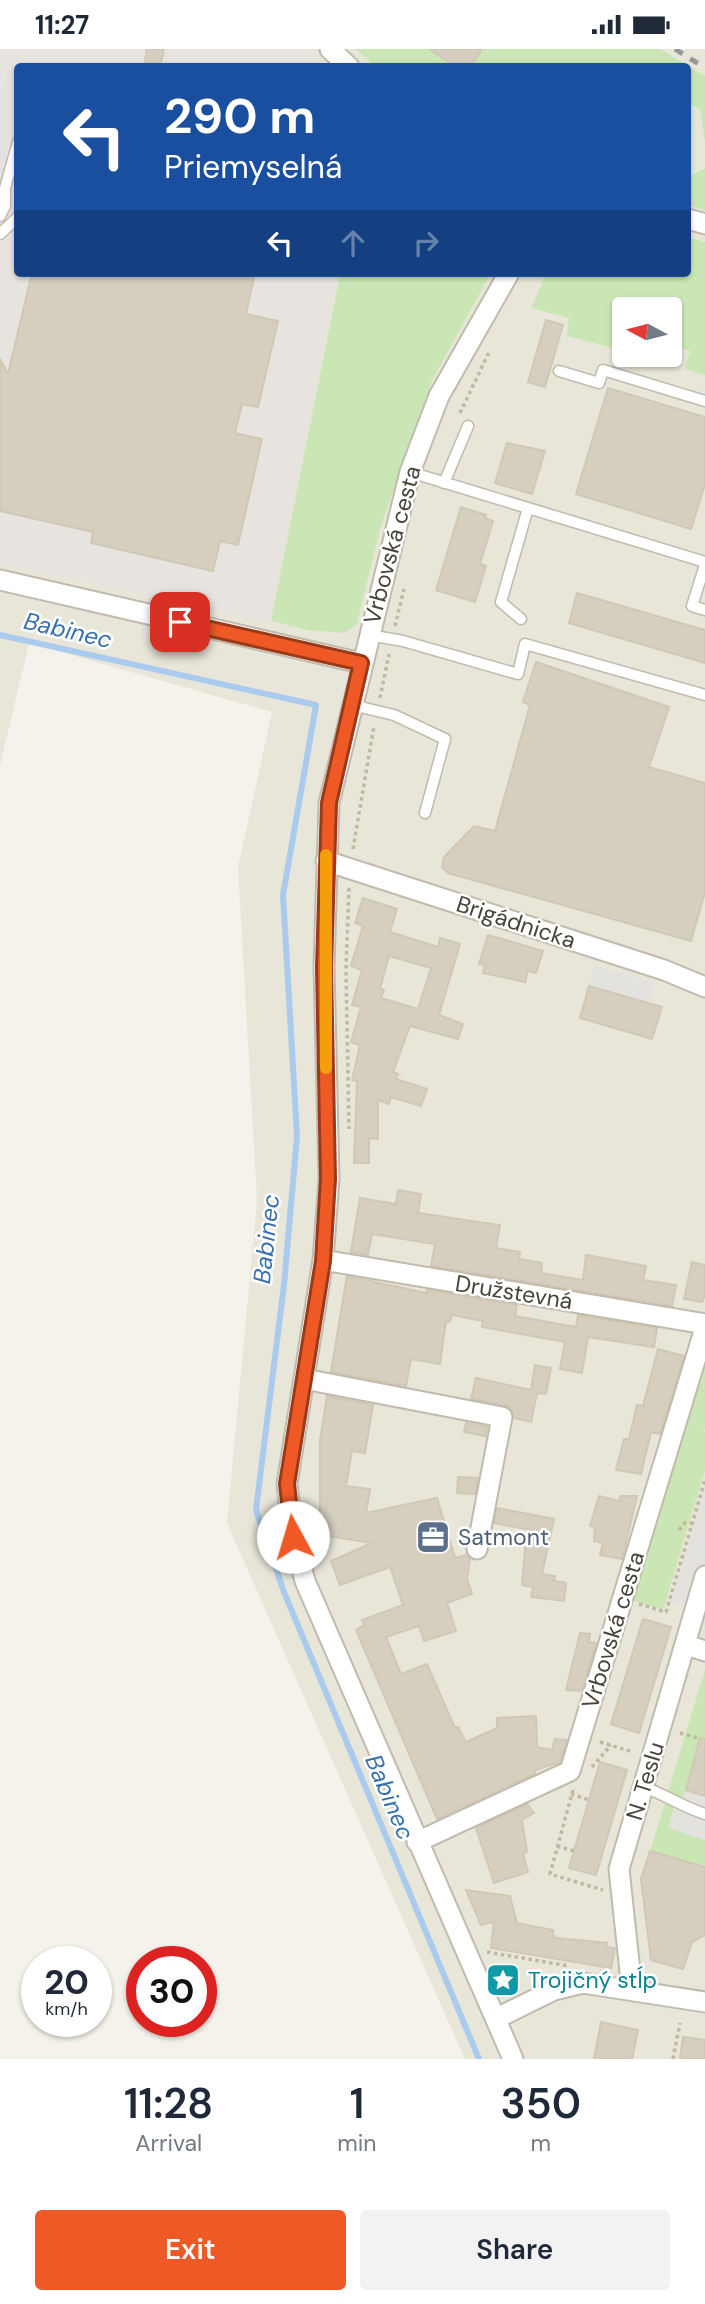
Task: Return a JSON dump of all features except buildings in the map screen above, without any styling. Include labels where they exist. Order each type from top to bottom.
[{"type":"street","points":[[330,49],[345,63]]},
{"type":"street","name":"Vrbovská cesta","points":[[507,277],[439,396],[410,472],[361,663],[329,803],[324,967],[328,1179],[323,1261],[287,1484],[293,1537],[305,1581],[513,2059]]},
{"type":"street","points":[[0,580],[361,663]]},
{"type":"street","name":"Brigádnicka","points":[[326,861],[664,970],[705,987]]},
{"type":"street","name":"Družstevná","points":[[323,1261],[705,1326]]},
{"type":"street","name":"Vrbovská cesta","points":[[573,1763],[705,1326]]},
{"type":"street","points":[[304,1379],[502,1417],[477,1549]]},
{"type":"street","name":"N. Teslu","points":[[632,1990],[619,1869],[705,1576]]},
{"type":"street","points":[[685,1645],[705,1651]]},
{"type":"street","points":[[417,1842],[570,1771],[573,1763]]},
{"type":"street","points":[[497,2018],[554,1990],[583,1983],[705,2002]]},
{"type":"lane","points":[[0,216],[5,206],[5,188],[14,164]]},
{"type":"lane","points":[[5,206],[14,214]]},
{"type":"lane","points":[[0,234],[14,220]]},
{"type":"lane","points":[[559,371],[599,383],[603,370],[705,401]]},
{"type":"lane","points":[[444,483],[468,426]]},
{"type":"lane","points":[[410,472],[705,563],[692,606],[705,610]]},
{"type":"lane","points":[[521,619],[501,602],[528,508]]},
{"type":"lane","points":[[368,635],[393,639],[518,674],[525,644],[705,695]]},
{"type":"lane","points":[[351,704],[377,711],[445,739],[425,813]]},
{"type":"lane","points":[[643,1787],[667,1795],[683,1808],[705,1814]]},
{"type":"path","points":[[457,421],[491,348]]},
{"type":"path","points":[[349,1140],[346,969],[349,868],[377,711],[405,583]]},
{"type":"path","points":[[623,1599],[666,1612],[705,1480]]},
{"type":"path","points":[[680,1530],[685,1523],[692,1523]]},
{"type":"path","points":[[674,1731],[700,1739]]},
{"type":"path","points":[[581,1736],[652,1758]]},
{"type":"path","points":[[573,1763],[572,1794],[550,1874],[622,1896]]},
{"type":"path","points":[[572,1794],[589,1800]]},
{"type":"path","points":[[557,1846],[573,1851]]},
{"type":"path","points":[[485,1952],[578,1967]]},
{"type":"path","points":[[673,2059],[680,2024]]},
{"type":"shaded area","points":[[0,49],[355,49],[371,63],[14,63],[14,277],[339,278],[272,621],[357,624],[381,526],[432,381],[489,277],[544,277],[531,308],[570,318],[568,336],[612,348],[612,367],[682,367],[682,349],[690,351],[684,369],[705,375],[705,1669],[650,1850],[705,1867],[705,2059],[465,2059],[227,1523],[257,1201],[238,867],[272,712],[29,643],[0,766]]},
{"type":"shaded area","points":[[0,49],[305,49],[320,63],[14,63],[14,277],[338,279],[270,623],[0,563]]},
{"type":"shaded area","points":[[662,49],[705,49],[705,76],[691,67],[691,63],[684,63]]},
{"type":"shaded area","points":[[7,70],[14,71],[14,152],[8,151],[0,185],[0,102]]},
{"type":"shaded area","points":[[691,104],[700,108],[705,168],[691,175]]},
{"type":"shaded area","points":[[691,206],[705,211],[705,242],[691,238]]},
{"type":"shaded area","points":[[595,966],[655,983],[650,1003],[589,986]]},
{"type":"shaded area","points":[[705,1485],[705,1646],[679,1638],[688,1608],[671,1603]]},
{"type":"shaded area","points":[[686,1790],[705,1796],[705,1840],[668,1828],[674,1807],[680,1807]]},
{"type":"green space","points":[[355,49],[661,49],[684,63],[371,63]]},
{"type":"green space","points":[[691,67],[705,76],[705,143],[700,109],[691,104]]},
{"type":"green space","points":[[705,168],[705,211],[691,206],[691,175]]},
{"type":"green space","points":[[691,238],[705,242],[705,375],[684,369],[690,351],[682,349],[682,297],[612,297],[612,348],[567,336],[569,318],[531,308],[544,277],[691,277]]},
{"type":"green space","points":[[337,277],[489,277],[432,381],[381,526],[357,624],[345,633],[307,630],[271,621],[339,279]]},
{"type":"green space","points":[[705,1356],[705,1430],[699,1429],[705,1432],[705,1470],[664,1607],[660,1609],[629,1599]]},
{"type":"green space","points":[[705,1669],[705,1867],[650,1851]]},
{"type":"waterway","name":"Babinec","points":[[0,635],[316,705],[283,895],[297,1136],[284,1285],[256,1510],[284,1592],[479,2059]]},
{"type":"railway","points":[[675,49],[705,68]]},
{"type":"slow traffic","points":[[326,855],[326,1068]]},
{"type":"place","name":"Satmont","points":[[433,1537]]},
{"type":"place","name":"Trojičný stĺp","points":[[503,1980]]},
{"type":"route","points":[[180,622],[361,663],[329,803],[324,967],[328,1179],[323,1261],[287,1484],[293,1537]]}]
